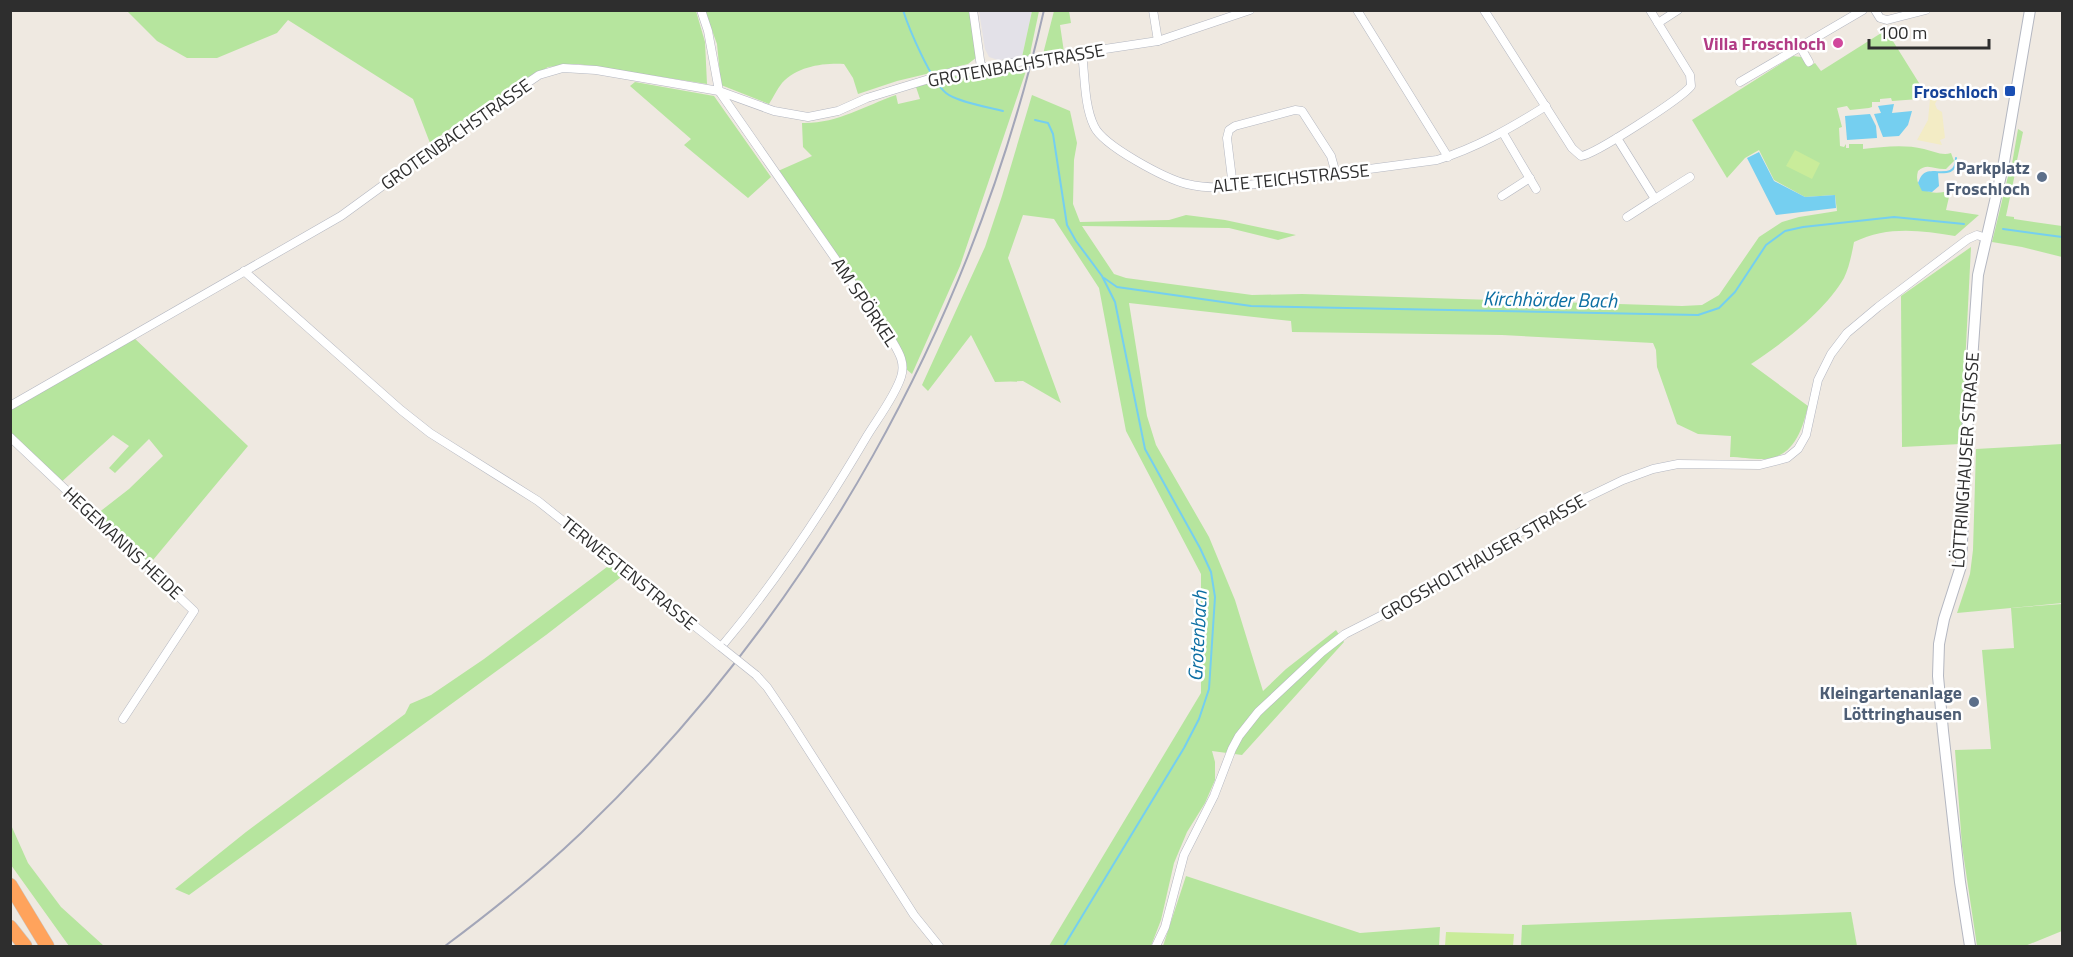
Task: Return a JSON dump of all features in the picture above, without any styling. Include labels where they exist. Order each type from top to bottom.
[{"type":"highway","points":[[10,885],[47,946]]},
{"type":"highway","points":[[10,898],[47,946]]},
{"type":"highway","points":[[10,927],[25,946]]},
{"type":"street","name":"AM SPÖRKEL","points":[[701,10],[708,32],[719,91],[891,339],[901,355],[903,369],[898,384],[857,453],[753,610],[722,647]]},
{"type":"street","points":[[973,10],[981,67]]},
{"type":"street","points":[[1153,10],[1158,41]]},
{"type":"street","name":"GROTENBACHSTRASSE","points":[[10,406],[341,216],[524,84],[550,71],[576,68],[596,70],[719,91],[774,111],[808,117],[838,111],[867,98],[952,72],[1158,41],[1250,10]]},
{"type":"street","points":[[1357,10],[1448,157]]},
{"type":"street","points":[[1484,10],[1572,148],[1581,156],[1617,138],[1689,89],[1692,82],[1690,75],[1650,10]]},
{"type":"street","points":[[1658,23],[1678,10]]},
{"type":"street","points":[[1740,82],[1863,10]]},
{"type":"street","points":[[1875,10],[1881,18],[1887,20],[1926,10]]},
{"type":"street","name":"LÖTTRINGHAUSER STRASSE","points":[[1970,946],[1943,731],[1938,656],[1944,619],[1961,566],[1975,304],[1981,261],[2008,146],[2030,10]]},
{"type":"street","points":[[1801,48],[1809,62]]},
{"type":"street","name":"ALTE TEICHSTRASSE","points":[[1082,53],[1091,119],[1105,141],[1143,164],[1183,183],[1209,188],[1336,174],[1448,157],[1503,133],[1545,106]]},
{"type":"street","points":[[1233,187],[1227,138],[1229,130],[1235,126],[1295,110],[1305,114],[1331,156],[1336,174]]},
{"type":"street","points":[[1503,133],[1536,189]]},
{"type":"street","points":[[1617,138],[1655,199]]},
{"type":"street","points":[[1628,217],[1690,177]]},
{"type":"street","points":[[1502,196],[1530,178]]},
{"type":"street","name":"GROSSHOLTHAUSER STRASSE","points":[[1156,946],[1165,927],[1184,855],[1214,796],[1239,736],[1258,712],[1332,643],[1359,626],[1404,604],[1538,521],[1623,480],[1653,469],[1678,464],[1760,465],[1787,458],[1797,449],[1806,435],[1818,380],[1831,354],[1847,333],[1878,306],[1968,238],[1977,235],[1986,238]]},
{"type":"street","name":"TERWESTENSTRASSE","points":[[244,271],[408,416],[438,438],[538,501],[756,675],[783,710],[914,915],[939,946]]},
{"type":"street","name":"HEGEMANNS HEIDE","points":[[10,437],[194,611],[123,719]]},
{"type":"shaded area","points":[[979,11],[1032,11],[1022,57],[998,60],[989,57],[985,49]]},
{"type":"green space","points":[[127,11],[696,11],[705,42],[707,84],[578,64],[548,67],[430,143],[413,99],[288,20],[277,33],[217,58],[187,58],[157,41]]},
{"type":"green space","points":[[705,11],[970,11],[977,57],[968,64],[897,81],[858,94],[853,78],[844,64],[811,67],[788,77],[780,85],[769,104],[721,85],[717,44]]},
{"type":"green space","points":[[1032,11],[1039,11],[1030,56],[1022,57]]},
{"type":"green space","points":[[1054,11],[1069,11],[1071,23],[1060,25],[1064,52],[1043,54]]},
{"type":"green space","points":[[1886,30],[1924,91],[1933,92],[1933,94],[1919,96],[1919,99],[1892,101],[1891,98],[1880,99],[1880,102],[1872,102],[1872,107],[1869,108],[1850,110],[1847,106],[1837,108],[1842,127],[1839,128],[1840,146],[1844,147],[1846,144],[1846,148],[1849,148],[1849,144],[1863,144],[1863,149],[1893,146],[1924,149],[1941,154],[1951,153],[1954,161],[1946,169],[1921,168],[1918,171],[1918,182],[1928,191],[1944,192],[1944,195],[1949,197],[1946,210],[1979,215],[1955,236],[1929,232],[1891,231],[1854,242],[1844,278],[1826,303],[1789,337],[1751,364],[1808,406],[1801,430],[1793,444],[1781,455],[1773,458],[1730,457],[1731,436],[1698,434],[1677,424],[1657,367],[1656,350],[1653,343],[1502,335],[1292,332],[1291,321],[1129,303],[1147,416],[1156,445],[1209,537],[1235,600],[1263,691],[1286,669],[1336,630],[1344,642],[1242,755],[1212,751],[1215,762],[1215,780],[1205,803],[1187,832],[1174,863],[1161,920],[1151,946],[1049,946],[1201,693],[1201,574],[1126,431],[1099,288],[1054,219],[1023,215],[1008,258],[1061,403],[1023,381],[995,382],[971,335],[928,391],[922,385],[985,247],[1032,95],[1070,111],[1077,143],[1074,160],[1073,204],[1080,222],[1169,220],[1186,215],[1225,220],[1296,235],[1278,240],[1229,228],[1082,226],[1114,274],[1126,278],[1252,295],[1302,294],[1702,305],[1719,295],[1759,237],[1782,222],[1837,211],[1835,195],[1805,197],[1774,180],[1759,150],[1745,158],[1727,178],[1692,120],[1793,56],[1801,57],[1808,67],[1815,63],[1821,71]]},
{"type":"green space","points":[[1027,68],[960,266],[912,374],[906,369],[902,352],[778,171],[812,156],[803,147],[802,123],[827,121],[896,95],[898,104],[920,99],[916,87],[959,75],[963,77]]},
{"type":"green space","points":[[635,82],[714,96],[771,177],[748,198],[684,145],[691,139],[630,86]]},
{"type":"green space","points":[[2018,129],[2023,132],[2016,165],[2012,164]]},
{"type":"green space","points":[[1795,150],[1820,163],[1812,179],[1786,166]]},
{"type":"green space","points":[[2010,168],[2016,169],[2006,216],[2062,226],[2062,257],[1992,242]]},
{"type":"green space","points":[[1971,247],[1961,444],[1902,447],[1901,296]]},
{"type":"green space","points":[[132,336],[248,446],[148,566],[93,517],[129,489],[163,456],[149,439],[115,473],[109,468],[129,446],[113,435],[58,485],[11,435],[10,406]]},
{"type":"green space","points":[[2062,444],[2062,603],[1957,613],[1970,574],[1973,550],[1976,449]]},
{"type":"green space","points":[[611,564],[625,574],[546,635],[189,895],[175,889],[246,832],[405,714],[410,704],[431,695],[484,659]]},
{"type":"green space","points":[[2062,604],[2062,931],[2025,946],[1977,946],[1962,846],[1955,750],[1991,749],[1982,650],[2014,648],[2011,608]]},
{"type":"green space","points":[[11,825],[28,863],[61,907],[104,946],[69,946],[11,865]]},
{"type":"green space","points":[[1186,876],[1360,933],[1440,927],[1439,946],[1163,946]]},
{"type":"green space","points":[[1851,912],[1857,946],[1521,946],[1522,925]]},
{"type":"green space","points":[[1446,932],[1514,934],[1513,946],[1445,946]]},
{"type":"sand","points":[[1935,98],[1937,109],[1942,112],[1945,138],[1940,140],[1942,145],[1917,140],[1928,120],[1930,99]]},
{"type":"water","points":[[1894,104],[1892,113],[1912,111],[1908,125],[1899,136],[1883,137],[1874,114],[1881,113],[1878,106]]},
{"type":"water","points":[[1870,114],[1876,126],[1877,138],[1847,140],[1845,116]]},
{"type":"water","points":[[1759,152],[1774,181],[1805,197],[1835,195],[1836,208],[1776,215],[1747,158]]},
{"type":"water","points":[[1925,172],[1938,173],[1939,186],[1932,192],[1922,191],[1918,183],[1922,175]]},
{"type":"waterway","points":[[903,10],[927,66],[940,87],[946,93],[965,102],[1003,111]]},
{"type":"waterway","name":"Grotenbach","points":[[1035,120],[1048,123],[1053,134],[1067,225],[1102,276],[1115,302],[1145,449],[1200,548],[1211,572],[1215,597],[1209,689],[1199,719],[1184,748],[1064,946]]},
{"type":"waterway","points":[[1934,172],[1950,171],[1955,167],[1956,158]]},
{"type":"waterway","name":"Kirchhörder Bach","points":[[1104,278],[1117,287],[1251,306],[1698,315],[1719,308],[1735,292],[1766,245],[1785,231],[1894,217],[1964,224]]},
{"type":"waterway","name":"Kirchhörder Bach","points":[[2003,229],[2062,237]]},
{"type":"railway","points":[[445,946],[515,892],[565,848],[665,746],[742,654],[811,557],[873,456],[927,350],[974,240],[1013,127],[1044,10]]},
{"type":"place","name":"Villa Froschloch","points":[[1838,43]]},
{"type":"place","name":"Froschloch","points":[[2010,91]]},
{"type":"place","name":"Parkplatz Froschloch","points":[[2042,177]]},
{"type":"place","name":"Kleingartenanlage Löttringhausen","points":[[1974,702]]}]
